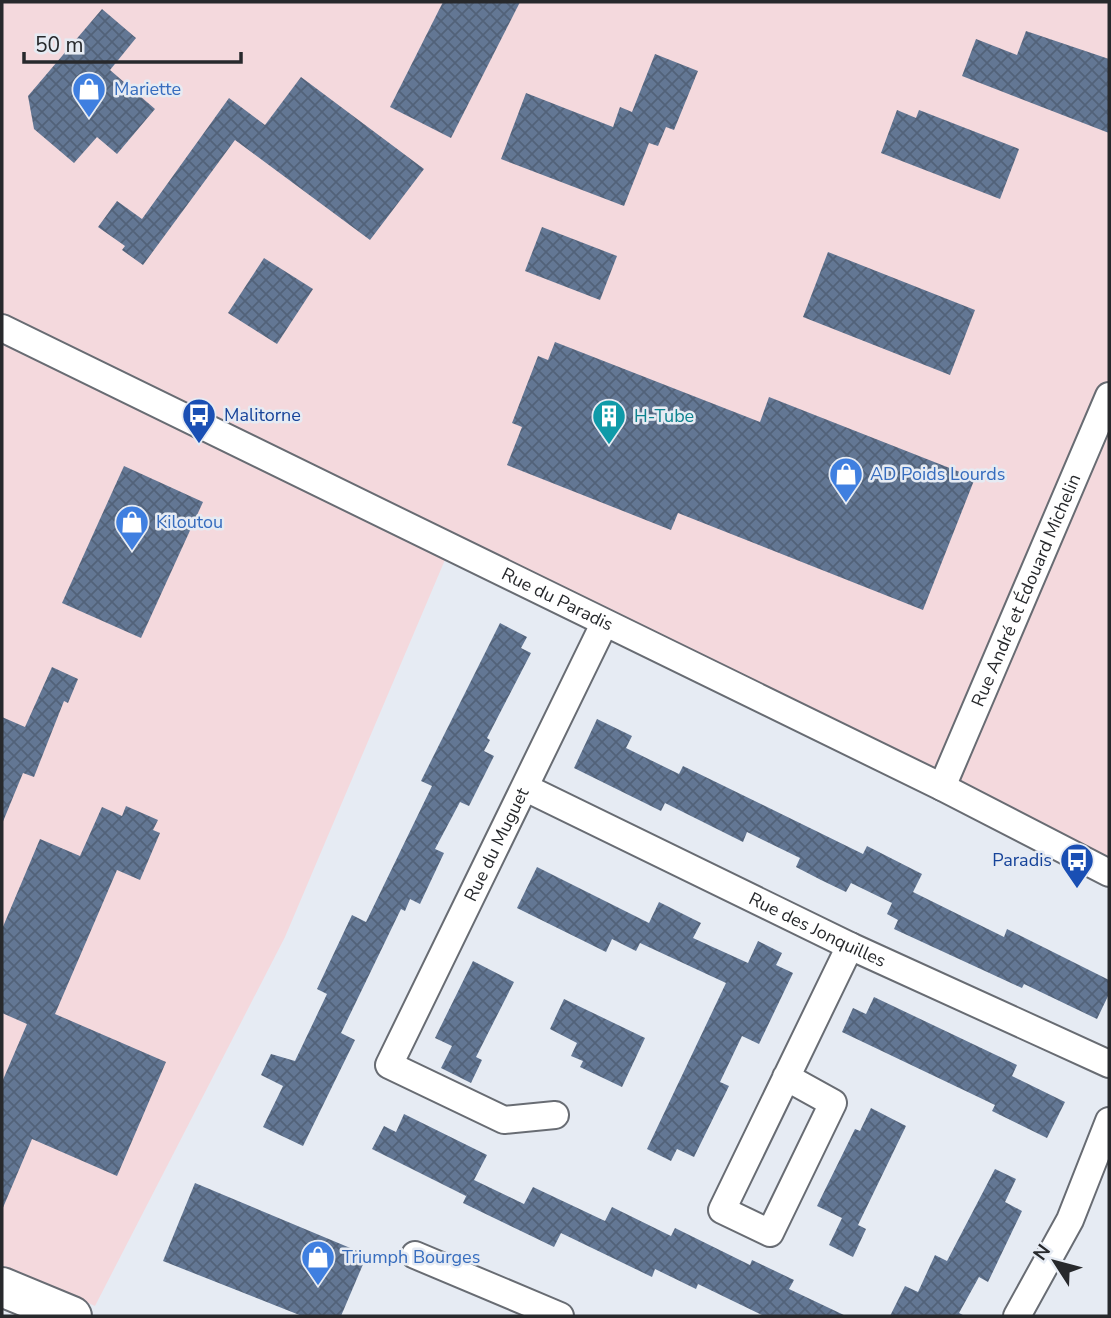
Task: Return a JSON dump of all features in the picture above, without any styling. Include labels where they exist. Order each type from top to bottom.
[{"type":"main road","points":[[2,1287],[72,1316]]},
{"type":"street","name":"Rue du Paradis","points":[[2,328],[942,787],[1109,873]]},
{"type":"street","name":"Rue André et Édouard Michelin","points":[[942,787],[1109,396]]},
{"type":"street","name":"Rue du Muguet","points":[[555,1115],[504,1120],[389,1065],[604,624]]},
{"type":"street","name":"Rue des Jonquilles","points":[[526,788],[850,946],[1109,1064]]},
{"type":"street","points":[[786,1077],[833,1103],[770,1233],[722,1210],[786,1077],[850,946]]},
{"type":"street","points":[[1017,1316],[1070,1220],[1109,1121]]},
{"type":"street","points":[[415,1255],[560,1316]]},
{"type":"shaded area","points":[[2,2],[1109,2],[1109,873],[450,548],[285,937],[95,1306],[2,1265]]},
{"type":"building","points":[[443,2],[520,2],[451,138],[390,107]]},
{"type":"building","name":"Mariette","points":[[102,9],[136,38],[110,70],[155,109],[117,154],[97,137],[74,163],[34,129],[28,96]]},
{"type":"building","points":[[1026,31],[1109,59],[1109,133],[962,76],[976,39],[1017,55]]},
{"type":"building","points":[[655,54],[698,71],[674,130],[666,127],[658,146],[649,143],[624,206],[501,159],[526,93],[613,127],[620,107],[632,112]]},
{"type":"building","points":[[301,77],[424,169],[370,240],[235,140],[143,265],[122,250],[125,246],[98,227],[117,201],[142,219],[229,98],[265,125]]},
{"type":"building","points":[[897,110],[916,118],[919,110],[1019,149],[1000,199],[881,153]]},
{"type":"building","points":[[542,227],[617,256],[600,300],[525,271]]},
{"type":"building","points":[[828,252],[975,310],[950,375],[803,317]]},
{"type":"building","points":[[264,258],[313,289],[277,344],[228,313]]},
{"type":"building","points":[[555,342],[760,422],[769,397],[975,478],[923,610],[678,513],[671,530],[507,465],[522,427],[512,423],[538,356],[548,360]]},
{"type":"building","name":"Kiloutou","points":[[124,466],[203,502],[141,638],[62,603]]},
{"type":"building","points":[[500,623],[527,637],[521,648],[531,653],[487,738],[490,740],[484,751],[494,756],[469,806],[460,802],[435,849],[444,853],[420,904],[410,899],[405,911],[401,909],[341,1033],[355,1040],[303,1146],[263,1127],[283,1086],[261,1075],[271,1054],[295,1061],[327,994],[317,989],[352,915],[366,922],[432,786],[421,781]]},
{"type":"building","points":[[52,667],[78,679],[68,703],[64,701],[34,777],[23,773],[2,824],[2,717],[25,727]]},
{"type":"building","points":[[597,719],[632,736],[626,748],[679,774],[683,766],[863,854],[867,846],[922,874],[913,892],[1004,937],[1007,929],[1109,980],[1109,994],[1097,1019],[1024,984],[1022,988],[894,929],[898,920],[887,914],[892,903],[851,883],[846,892],[821,880],[796,867],[800,858],[747,832],[743,842],[665,803],[661,811],[574,768]]},
{"type":"building","points":[[126,806],[158,820],[153,830],[160,833],[140,880],[117,870],[55,1014],[166,1062],[117,1176],[32,1139],[2,1210],[2,1082],[27,1024],[2,1013],[2,929],[40,839],[80,856],[102,807],[122,816]]},
{"type":"building","points":[[537,867],[649,923],[659,902],[701,923],[693,938],[748,963],[758,941],[782,953],[776,965],[793,973],[759,1044],[742,1036],[720,1082],[729,1086],[694,1157],[677,1149],[671,1161],[647,1149],[726,983],[640,943],[636,951],[612,939],[606,952],[517,908]]},
{"type":"building","points":[[473,961],[514,982],[476,1057],[482,1060],[471,1083],[441,1068],[452,1046],[435,1038]]},
{"type":"building","points":[[874,997],[1017,1065],[1012,1076],[1065,1102],[1047,1138],[992,1111],[995,1105],[842,1032],[853,1008],[866,1014]]},
{"type":"building","points":[[564,999],[645,1038],[622,1087],[580,1067],[583,1061],[571,1056],[577,1043],[550,1029]]},
{"type":"building","points":[[871,1108],[906,1126],[858,1225],[866,1229],[853,1257],[829,1245],[842,1218],[817,1206],[855,1129],[860,1131]]},
{"type":"building","points":[[404,1114],[487,1155],[474,1180],[524,1204],[533,1187],[605,1221],[612,1207],[671,1236],[675,1228],[750,1265],[752,1260],[794,1280],[789,1289],[846,1316],[764,1316],[698,1284],[696,1289],[655,1269],[652,1277],[561,1233],[554,1247],[463,1203],[469,1190],[466,1196],[372,1149],[384,1126],[396,1132]]},
{"type":"building","points":[[995,1169],[1016,1179],[1005,1202],[1022,1211],[988,1282],[979,1277],[959,1313],[965,1316],[890,1316],[905,1286],[918,1292],[935,1255],[947,1261]]},
{"type":"building","points":[[195,1183],[367,1255],[341,1316],[302,1316],[163,1261]]},
{"type":"place","name":"Mariette","points":[[89,119]]},
{"type":"place","name":"Malitorne","points":[[199,445]]},
{"type":"place","name":"H-Tube","points":[[609,446]]},
{"type":"place","name":"AD Poids Lourds","points":[[846,504]]},
{"type":"place","name":"Kiloutou","points":[[132,552]]},
{"type":"place","name":"Paradis","points":[[1077,890]]},
{"type":"place","name":"Triumph Bourges","points":[[318,1287]]}]
